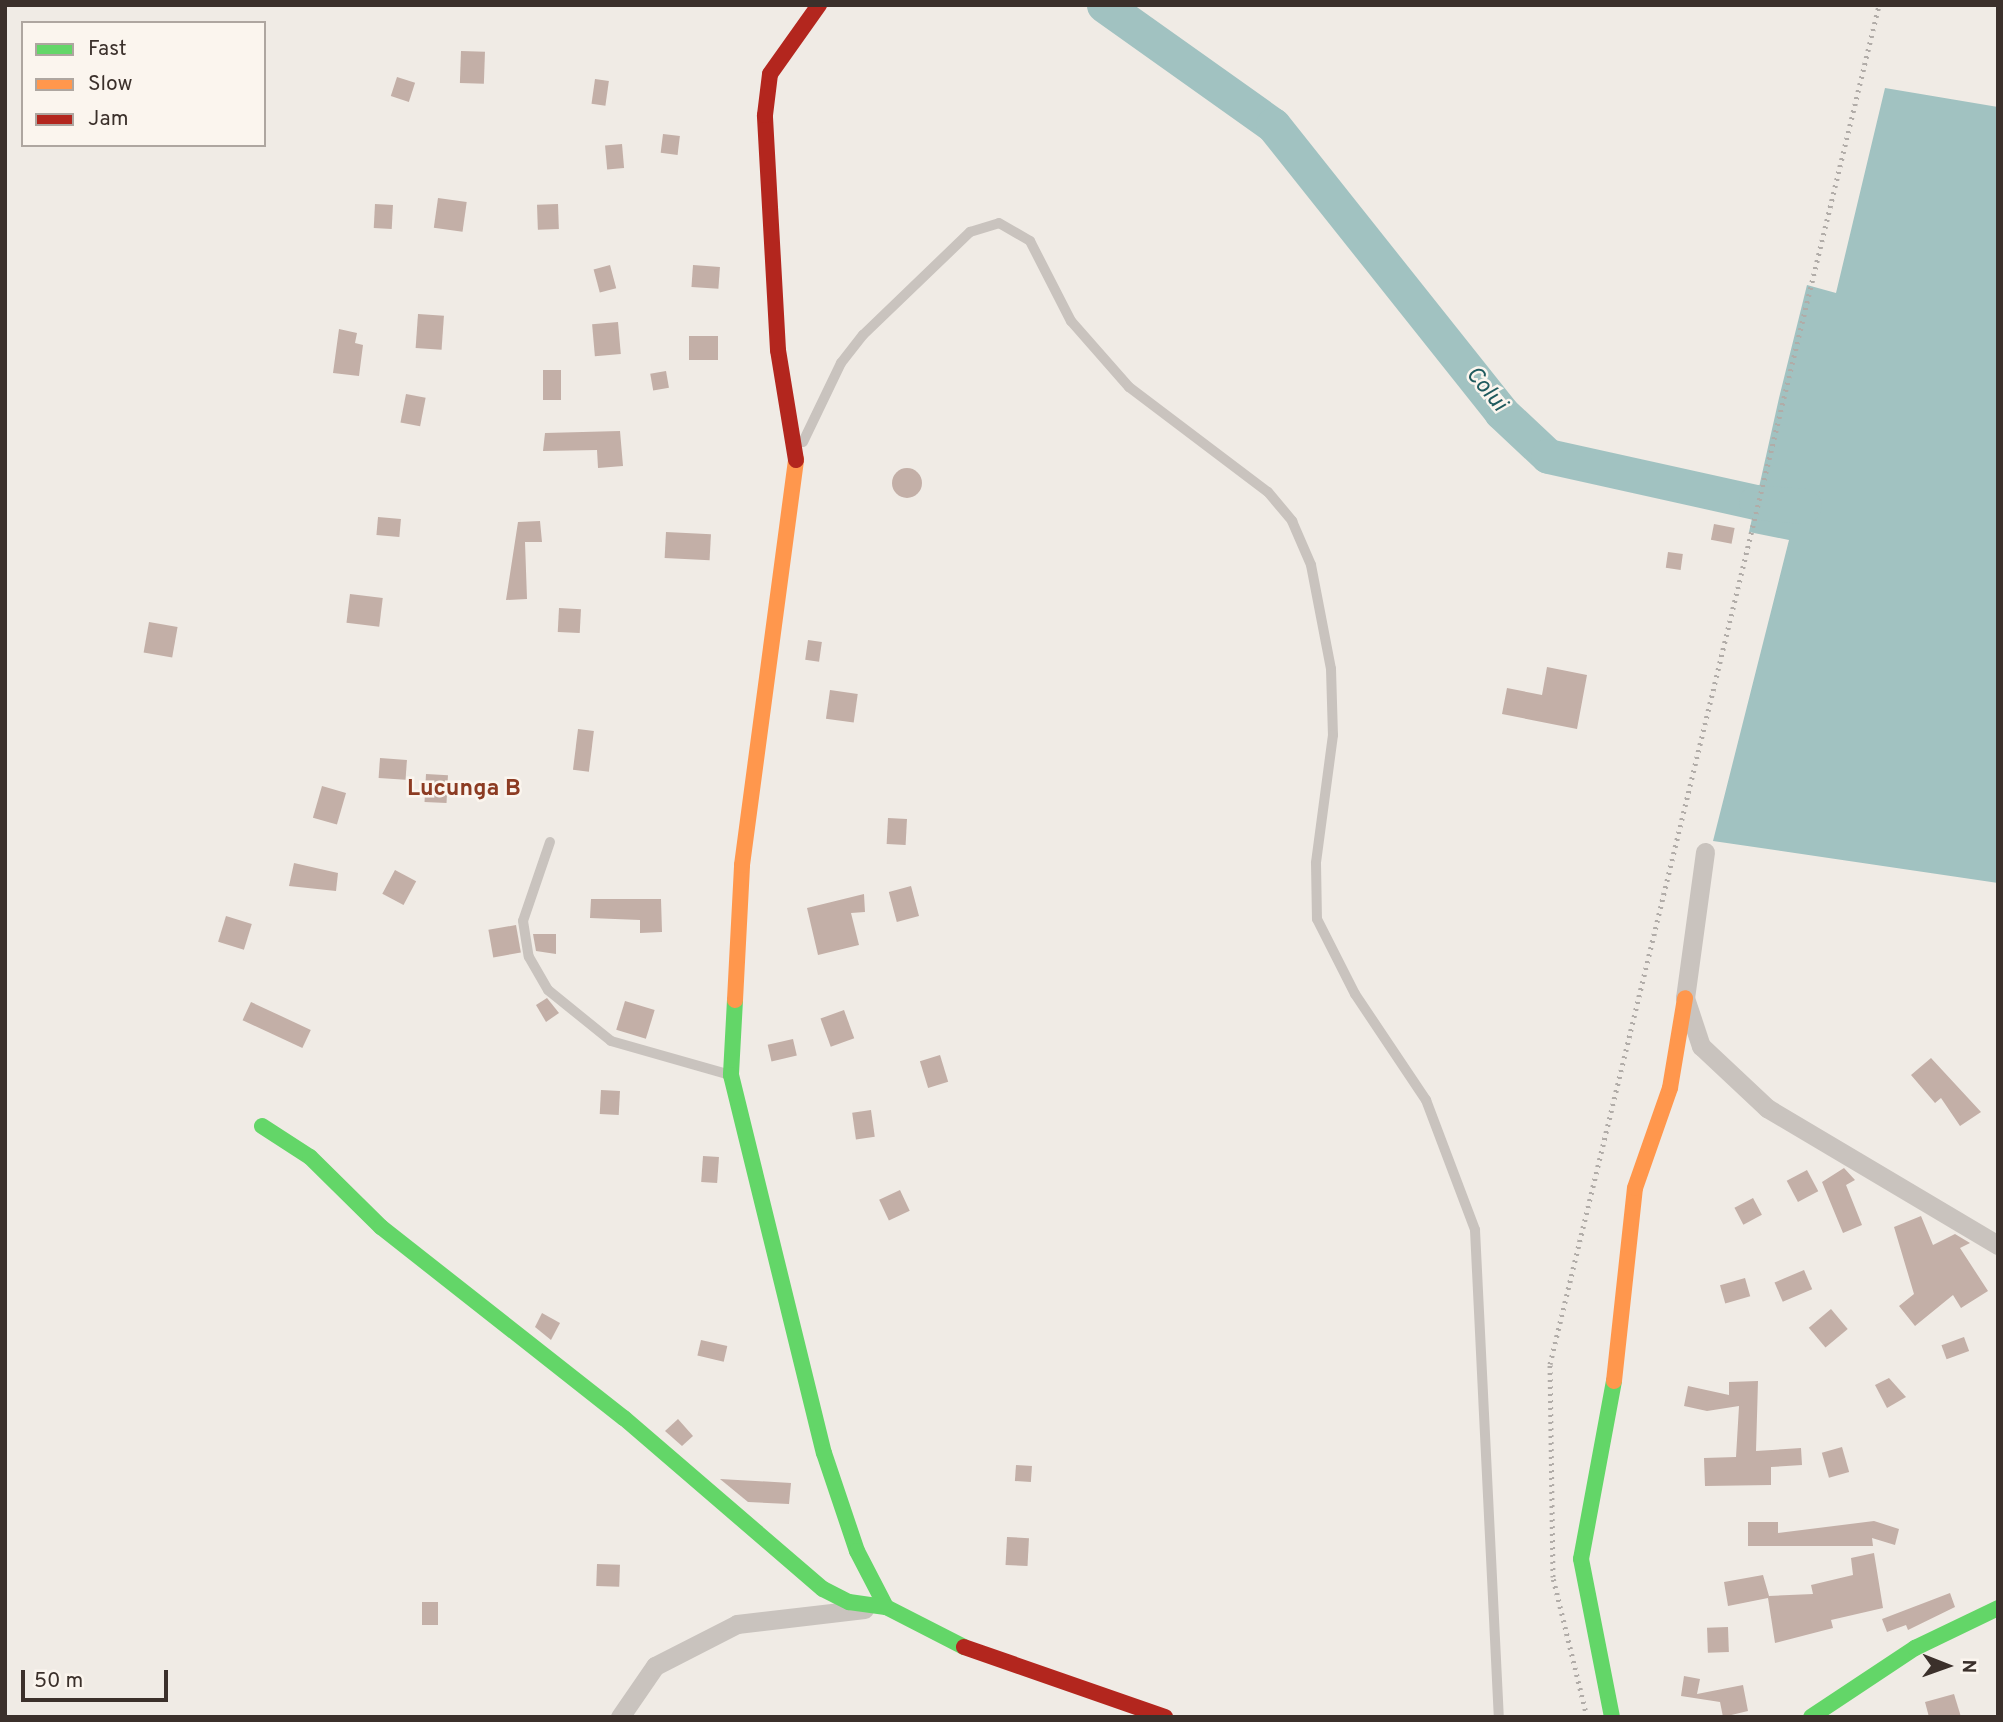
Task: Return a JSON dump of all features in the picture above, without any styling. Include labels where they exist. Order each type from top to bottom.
[{"type":"street","points":[[819,5],[770,74],[765,115],[778,350],[797,454],[743,865],[731,1075],[824,1453],[857,1551],[886,1607]]},
{"type":"street","points":[[1612,1717],[1581,1559],[1611,1407],[1634,1188],[1670,1088],[1705,852]]},
{"type":"street","points":[[1685,998],[1701,1046],[1767,1108],[1998,1245]]},
{"type":"street","points":[[262,1126],[310,1157],[381,1227],[624,1418],[823,1589],[849,1602],[886,1607],[972,1651],[1165,1717]]},
{"type":"street","points":[[622,1715],[655,1667],[737,1624],[886,1607]]},
{"type":"street","points":[[1811,1717],[1903,1655],[1998,1608]]},
{"type":"lane","points":[[797,454],[841,363],[863,335],[970,232],[999,223],[1030,242],[1072,321],[1129,387],[1259,484],[1292,521],[1311,565],[1331,669],[1334,734],[1315,863],[1318,919],[1355,994],[1426,1100],[1475,1230],[1499,1717]]},
{"type":"lane","points":[[550,842],[523,921],[528,957],[548,990],[611,1041],[684,1066],[731,1075]]},
{"type":"water","points":[[1885,88],[1998,107],[1998,883],[1713,841],[1789,540],[1749,532],[1779,398],[1807,285],[1836,293]]},
{"type":"building","points":[[461,51],[485,52],[484,84],[460,83]]},
{"type":"building","points":[[397,77],[415,83],[409,102],[391,96]]},
{"type":"building","points":[[595,79],[609,81],[605,106],[592,104]]},
{"type":"building","points":[[663,134],[680,136],[678,155],[661,153]]},
{"type":"building","points":[[622,144],[624,168],[607,169],[605,145]]},
{"type":"building","points":[[438,198],[467,202],[463,232],[434,228]]},
{"type":"building","points":[[375,204],[393,205],[392,229],[374,228]]},
{"type":"building","points":[[558,204],[559,229],[538,230],[537,205]]},
{"type":"building","points":[[610,265],[616,288],[600,293],[594,269]]},
{"type":"building","points":[[693,265],[720,267],[718,289],[691,287]]},
{"type":"building","points":[[418,314],[444,316],[442,350],[416,348]]},
{"type":"building","points":[[618,322],[621,354],[595,356],[592,324]]},
{"type":"building","points":[[339,329],[357,333],[355,343],[363,345],[359,376],[333,373]]},
{"type":"building","points":[[689,336],[718,336],[718,360],[689,360]]},
{"type":"building","points":[[543,370],[561,370],[561,400],[543,400]]},
{"type":"building","points":[[666,371],[669,388],[653,391],[650,374]]},
{"type":"building","points":[[406,394],[426,398],[420,426],[400,422]]},
{"type":"building","points":[[620,431],[623,466],[598,468],[597,450],[543,451],[545,433]]},
{"type":"building","points":[[907,468],[918,472],[922,483],[918,494],[907,498],[896,494],[892,483],[896,472]]},
{"type":"building","points":[[378,517],[401,519],[399,537],[376,535]]},
{"type":"building","points":[[540,521],[542,542],[525,542],[527,599],[506,600],[518,522]]},
{"type":"building","points":[[1714,524],[1735,528],[1732,544],[1711,540]]},
{"type":"building","points":[[666,532],[711,534],[710,560],[665,558]]},
{"type":"building","points":[[1668,552],[1683,554],[1681,570],[1666,568]]},
{"type":"building","points":[[350,594],[383,598],[379,627],[346,623]]},
{"type":"building","points":[[559,608],[581,609],[580,633],[558,632]]},
{"type":"building","points":[[149,622],[178,627],[172,658],[144,653]]},
{"type":"building","points":[[808,640],[822,642],[819,662],[805,660]]},
{"type":"building","points":[[1547,667],[1587,675],[1577,729],[1502,714],[1507,688],[1542,695]]},
{"type":"building","points":[[830,690],[858,694],[854,723],[826,719]]},
{"type":"building","points":[[578,729],[594,731],[589,772],[573,770]]},
{"type":"building","points":[[380,758],[407,760],[406,780],[379,778]]},
{"type":"building","points":[[426,774],[448,775],[447,803],[425,802]]},
{"type":"building","points":[[322,786],[346,793],[337,825],[313,818]]},
{"type":"building","points":[[888,818],[907,819],[906,845],[887,844]]},
{"type":"building","points":[[294,863],[338,873],[336,891],[289,886]]},
{"type":"building","points":[[395,870],[416,881],[404,905],[382,894]]},
{"type":"building","points":[[911,886],[919,916],[897,922],[889,892]]},
{"type":"building","points":[[864,894],[865,912],[851,913],[859,945],[818,955],[807,908]]},
{"type":"building","points":[[591,899],[661,899],[662,932],[640,933],[640,920],[590,918]]},
{"type":"building","points":[[226,916],[252,924],[244,950],[218,942]]},
{"type":"building","points":[[516,925],[521,953],[493,957],[488,930]]},
{"type":"building","points":[[533,934],[556,934],[556,954],[536,951]]},
{"type":"building","points":[[547,998],[559,1013],[546,1022],[536,1005]]},
{"type":"building","points":[[625,1001],[655,1010],[646,1039],[616,1030]]},
{"type":"building","points":[[251,1002],[311,1030],[302,1048],[243,1020]]},
{"type":"building","points":[[844,1010],[854,1038],[831,1047],[821,1019]]},
{"type":"building","points":[[793,1039],[797,1056],[771,1061],[768,1045]]},
{"type":"building","points":[[940,1055],[948,1082],[928,1088],[920,1061]]},
{"type":"building","points":[[1931,1058],[1981,1112],[1960,1126],[1941,1098],[1935,1103],[1911,1075]]},
{"type":"building","points":[[601,1090],[620,1091],[619,1115],[600,1114]]},
{"type":"building","points":[[871,1110],[875,1137],[856,1139],[852,1113]]},
{"type":"building","points":[[703,1156],[719,1157],[717,1183],[701,1182]]},
{"type":"building","points":[[1844,1168],[1855,1180],[1846,1185],[1862,1225],[1843,1233],[1822,1182]]},
{"type":"building","points":[[1807,1170],[1818,1191],[1798,1202],[1787,1181]]},
{"type":"building","points":[[900,1190],[910,1211],[889,1221],[879,1200]]},
{"type":"building","points":[[1753,1198],[1762,1215],[1743,1225],[1734,1208]]},
{"type":"building","points":[[1921,1216],[1933,1245],[1955,1234],[1970,1243],[1960,1248],[1988,1291],[1961,1308],[1953,1295],[1915,1326],[1899,1306],[1914,1294],[1894,1227]]},
{"type":"building","points":[[1804,1270],[1812,1289],[1783,1302],[1775,1283]]},
{"type":"building","points":[[1745,1278],[1750,1296],[1725,1303],[1720,1285]]},
{"type":"building","points":[[1831,1309],[1848,1329],[1825,1348],[1809,1328]]},
{"type":"building","points":[[542,1313],[560,1323],[551,1340],[535,1327]]},
{"type":"building","points":[[1964,1337],[1969,1351],[1947,1359],[1941,1345]]},
{"type":"building","points":[[701,1340],[727,1346],[724,1362],[697,1356]]},
{"type":"building","points":[[1889,1378],[1906,1397],[1887,1408],[1875,1385]]},
{"type":"building","points":[[1758,1381],[1756,1451],[1801,1448],[1802,1465],[1771,1467],[1771,1485],[1705,1486],[1704,1458],[1736,1457],[1739,1406],[1707,1411],[1684,1406],[1688,1386],[1729,1395],[1729,1382]]},
{"type":"building","points":[[678,1419],[693,1436],[682,1446],[665,1431]]},
{"type":"building","points":[[1842,1447],[1849,1472],[1829,1478],[1822,1453]]},
{"type":"building","points":[[1016,1465],[1032,1466],[1031,1482],[1015,1481]]},
{"type":"building","points":[[720,1479],[791,1483],[789,1504],[748,1502]]},
{"type":"building","points":[[1874,1521],[1899,1529],[1895,1545],[1872,1538],[1873,1546],[1748,1546],[1748,1522],[1778,1522],[1778,1533]]},
{"type":"building","points":[[1007,1537],[1029,1538],[1028,1566],[1006,1565]]},
{"type":"building","points":[[1874,1553],[1883,1608],[1831,1620],[1833,1628],[1775,1643],[1768,1598],[1728,1606],[1724,1582],[1763,1575],[1769,1596],[1813,1594],[1811,1585],[1853,1575],[1851,1558]]},
{"type":"building","points":[[597,1564],[620,1565],[619,1587],[596,1586]]},
{"type":"building","points":[[1950,1593],[1955,1607],[1908,1630],[1906,1625],[1887,1632],[1882,1619]]},
{"type":"building","points":[[422,1602],[438,1602],[438,1625],[422,1625]]},
{"type":"building","points":[[1728,1627],[1729,1652],[1708,1653],[1707,1628]]},
{"type":"building","points":[[1684,1676],[1700,1679],[1697,1694],[1743,1685],[1748,1711],[1723,1717],[1720,1702],[1681,1696]]},
{"type":"building","points":[[1954,1694],[1961,1717],[1929,1717],[1925,1702]]},
{"type":"waterway","name":"Colui","points":[[1104,5],[1273,125],[1501,412],[1548,456],[1756,502],[1804,506]]},
{"type":"railway","points":[[1587,1717],[1553,1577],[1550,1364],[1879,5]]},
{"type":"traffic: fast","points":[[735,1000],[731,1075],[824,1453],[857,1551],[886,1607],[964,1647]]},
{"type":"traffic: fast","points":[[262,1126],[310,1157],[381,1227],[624,1418],[823,1589],[849,1602],[886,1607]]},
{"type":"traffic: fast","points":[[1612,1717],[1581,1559],[1614,1381]]},
{"type":"traffic: fast","points":[[1811,1717],[1915,1648],[1998,1608]]},
{"type":"traffic: slow","points":[[735,1000],[742,865],[796,460]]},
{"type":"traffic: slow","points":[[1614,1381],[1635,1188],[1670,1088],[1685,998]]},
{"type":"traffic: jam","points":[[796,460],[778,350],[765,115],[770,74],[819,5]]},
{"type":"traffic: jam","points":[[964,1647],[1165,1717]]},
{"type":"district","name":"Lucunga B","points":[[464,790]]}]
